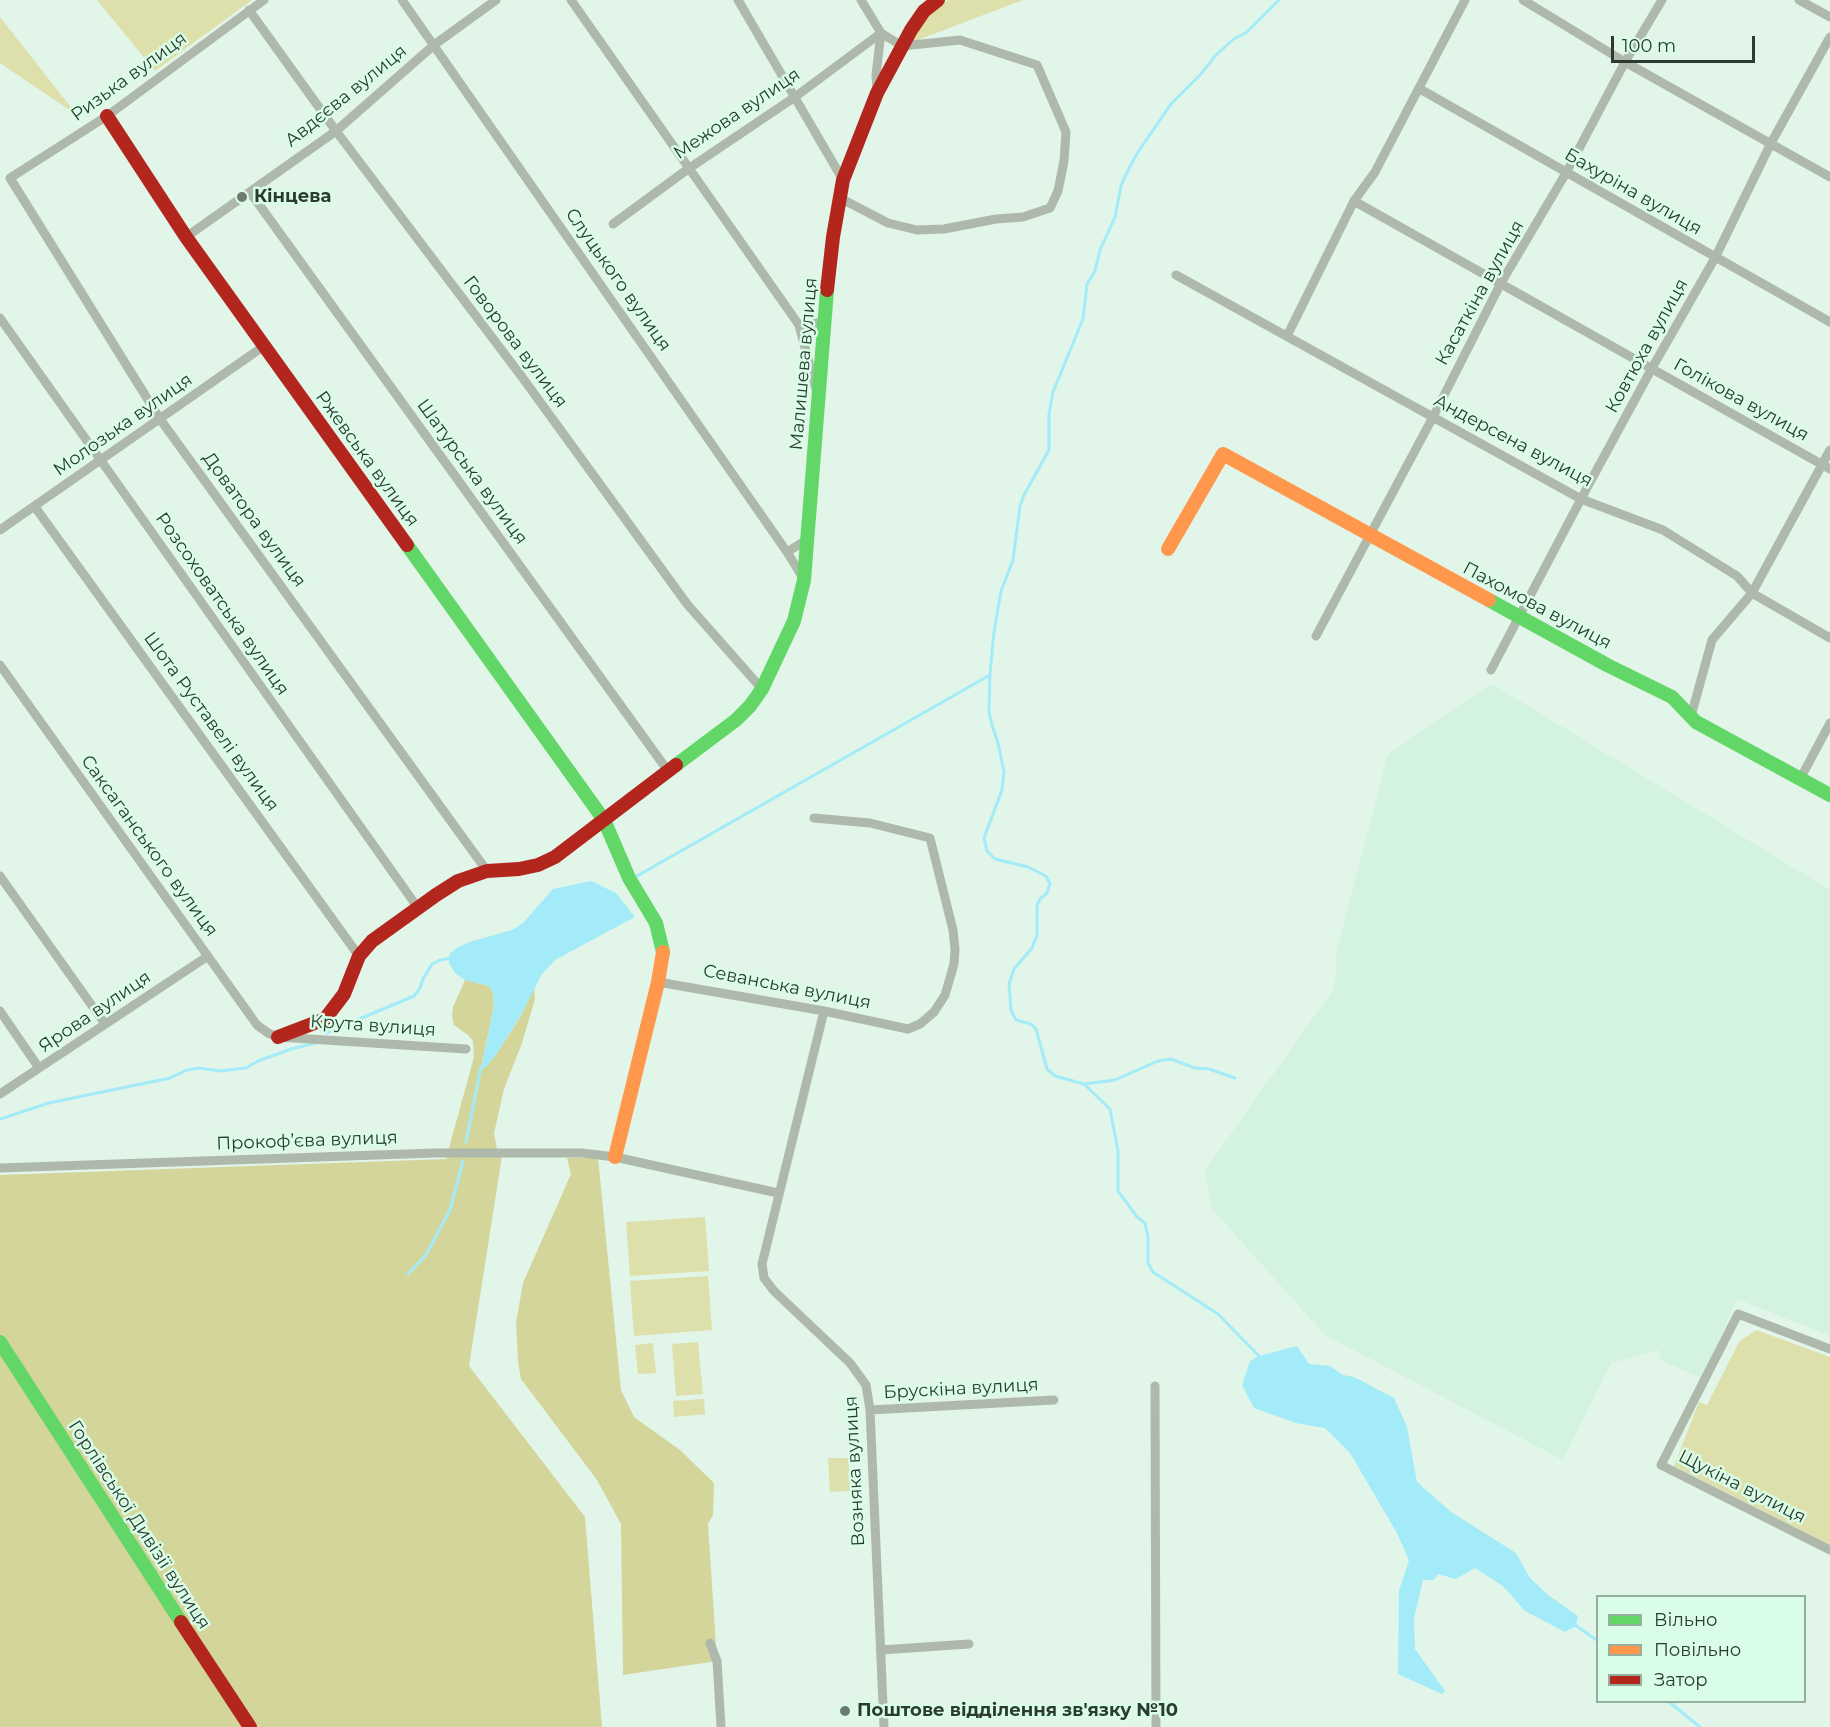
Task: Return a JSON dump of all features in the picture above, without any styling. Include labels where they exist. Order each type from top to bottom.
[{"type":"street","name":"Ризька вулиця","points":[[10,178],[106,116],[264,0]]},
{"type":"street","name":"Слуцького вулиця","points":[[402,0],[788,552],[804,580]]},
{"type":"street","name":"Авдєєва вулиця","points":[[186,237],[336,131],[434,45],[496,0]]},
{"type":"street","points":[[571,0],[799,325],[818,396]]},
{"type":"street","points":[[738,0],[843,180]]},
{"type":"street","points":[[840,198],[894,225],[929,230],[1023,217],[1050,208],[1058,190],[1064,161],[1066,132],[1037,65],[960,40],[902,46],[881,33],[861,0]]},
{"type":"street","points":[[902,46],[924,12],[938,0]]},
{"type":"street","points":[[1287,336],[1354,201],[1375,172],[1466,0]]},
{"type":"street","points":[[1522,0],[1625,62],[1830,177]]},
{"type":"street","name":"Касаткіна вулиця","points":[[1316,636],[1433,417],[1501,283],[1566,173],[1625,62],[1662,0]]},
{"type":"street","points":[[1799,0],[1830,17]]},
{"type":"street","name":"Говорова вулиця","points":[[249,10],[336,131],[522,377],[687,604],[762,689]]},
{"type":"street","points":[[877,93],[876,75],[881,33]]},
{"type":"street","name":"Межова вулиця","points":[[613,224],[688,169],[795,97],[881,33]]},
{"type":"street","name":"Ковтюха вулиця","points":[[1491,670],[1581,498],[1715,258],[1771,143],[1830,37]]},
{"type":"street","name":"Малишева вулиця","points":[[359,956],[372,941],[458,881],[487,871],[538,865],[555,857],[736,720],[762,689],[794,621],[804,580],[824,322],[833,237],[843,180],[877,93],[902,46]]},
{"type":"street","name":"Бахуріна вулиця","points":[[1420,89],[1830,322]]},
{"type":"street","name":"Ржевська вулиця","points":[[106,116],[186,237],[604,819]]},
{"type":"street","name":"Доватора вулиця","points":[[10,178],[160,419],[487,871]]},
{"type":"street","name":"Шатурська вулиця","points":[[250,192],[668,771]]},
{"type":"street","name":"Голікова вулиця","points":[[1354,201],[1826,466]]},
{"type":"street","name":"Андерсена вулиця","points":[[1176,275],[1581,498],[1663,530],[1737,576],[1752,593],[1830,638]]},
{"type":"street","name":"Розсоховатська вулиця","points":[[0,318],[418,908]]},
{"type":"street","points":[[799,325],[824,322]]},
{"type":"street","name":"Молозька вулиця","points":[[0,530],[264,346]]},
{"type":"street","points":[[1691,716],[1712,640],[1752,593],[1826,466],[1830,450]]},
{"type":"street","name":"Пахомова вулиця","points":[[1168,549],[1223,454],[1607,665],[1672,697],[1696,722],[1830,795]]},
{"type":"street","name":"Шота Руставелі вулиця","points":[[35,507],[359,956]]},
{"type":"street","points":[[788,552],[808,539]]},
{"type":"street","name":"Саксаганського вулиця","points":[[0,665],[257,1025],[279,1037]]},
{"type":"street","points":[[1800,779],[1830,723]]},
{"type":"street","name":"Севанська вулиця","points":[[658,982],[824,1011],[908,1029],[920,1024],[934,1012],[945,995],[954,964],[953,930],[930,838],[870,823],[814,818]]},
{"type":"street","points":[[604,819],[624,868],[656,923],[663,954],[615,1157]]},
{"type":"street","points":[[0,876],[105,1024]]},
{"type":"street","name":"Ярова вулиця","points":[[0,1094],[208,956]]},
{"type":"street","points":[[279,1037],[325,1019],[331,1013],[344,994],[359,956]]},
{"type":"street","points":[[0,1011],[39,1068]]},
{"type":"street","name":"Возняка вулиця","points":[[824,1011],[762,1264],[764,1278],[774,1291],[860,1374],[866,1385],[870,1410],[884,1727]]},
{"type":"street","name":"Крута вулиця","points":[[279,1037],[466,1049]]},
{"type":"street","name":"Прокоф’єва вулиця","points":[[0,1168],[435,1153],[563,1152],[615,1157],[778,1193]]},
{"type":"street","name":"Щукіна вулиця","points":[[1830,1349],[1738,1314],[1661,1465],[1830,1550]]},
{"type":"street","name":"Горлівської Дивізії вулиця","points":[[0,1342],[250,1727]]},
{"type":"street","points":[[1155,1386],[1156,1727]]},
{"type":"street","name":"Брускіна вулиця","points":[[870,1410],[1054,1400]]},
{"type":"street","points":[[710,1643],[717,1660],[721,1727]]},
{"type":"street","points":[[881,1650],[969,1644]]},
{"type":"shaded area","points":[[1492,684],[1830,890],[1830,1336],[1737,1299],[1702,1378],[1660,1360],[1659,1350],[1611,1363],[1563,1460],[1325,1335],[1212,1209],[1205,1170],[1333,990],[1336,976],[1336,954],[1388,754]]},
{"type":"green space","points":[[97,0],[252,0],[155,71]]},
{"type":"green space","points":[[948,0],[1023,0],[902,46],[925,17]]},
{"type":"green space","points":[[0,17],[77,115],[0,63]]},
{"type":"green space","points":[[465,980],[489,986],[493,993],[494,1006],[481,1068],[495,1056],[521,1015],[534,987],[535,999],[522,1043],[504,1089],[494,1133],[497,1149],[502,1156],[469,1366],[585,1517],[602,1727],[0,1727],[0,1175],[446,1159],[474,1057],[473,1041],[454,1025],[452,1017],[453,1007]]},
{"type":"green space","points":[[567,1158],[598,1158],[621,1390],[634,1417],[680,1450],[714,1483],[713,1515],[708,1524],[717,1661],[623,1675],[621,1524],[597,1480],[521,1379],[516,1323],[523,1283],[571,1174]]},
{"type":"green space","points":[[705,1217],[709,1271],[630,1276],[626,1222]]},
{"type":"green space","points":[[708,1276],[712,1330],[634,1336],[630,1281]]},
{"type":"green space","points":[[1756,1330],[1830,1357],[1830,1545],[1674,1466],[1699,1402],[1707,1405],[1739,1342]]},
{"type":"green space","points":[[698,1342],[703,1394],[676,1396],[672,1344]]},
{"type":"green space","points":[[653,1343],[656,1373],[638,1374],[635,1345]]},
{"type":"green space","points":[[704,1399],[705,1414],[674,1417],[673,1401]]},
{"type":"green space","points":[[828,1458],[848,1458],[851,1491],[830,1492]]},
{"type":"water","points":[[591,881],[616,893],[635,917],[555,960],[542,974],[521,1015],[495,1056],[487,1066],[481,1069],[494,1006],[493,993],[489,986],[465,980],[455,973],[449,963],[450,953],[473,941],[512,930],[523,923],[553,889]]},
{"type":"water","points":[[1297,1346],[1309,1364],[1330,1366],[1343,1375],[1354,1377],[1394,1398],[1407,1427],[1417,1482],[1451,1512],[1516,1553],[1530,1578],[1548,1595],[1578,1616],[1576,1626],[1565,1632],[1525,1611],[1503,1586],[1475,1568],[1456,1579],[1438,1574],[1434,1580],[1423,1580],[1414,1618],[1415,1649],[1445,1691],[1442,1694],[1398,1674],[1399,1591],[1409,1560],[1397,1533],[1350,1453],[1325,1428],[1296,1423],[1254,1408],[1242,1385],[1250,1361],[1259,1356]]},
{"type":"waterway","points":[[1235,1078],[1171,1059],[1158,1061],[1115,1080],[1084,1084],[1055,1076],[1047,1069],[1036,1029],[1031,1024],[1016,1020],[1011,1010],[1009,984],[1014,969],[1032,948],[1037,935],[1037,906],[1040,899],[1047,893],[1050,884],[1046,876],[1028,867],[995,859],[987,851],[984,838],[1002,790],[1004,772],[989,712],[990,674],[1001,591],[1013,560],[1020,506],[1049,450],[1049,414],[1053,392],[1083,319],[1087,284],[1095,271],[1100,250],[1115,217],[1121,186],[1126,174],[1138,152],[1171,104],[1216,55],[1235,38],[1246,33],[1279,0]]},
{"type":"waterway","points":[[637,876],[990,675]]},
{"type":"waterway","points":[[326,1033],[414,996],[432,964],[452,958]]},
{"type":"waterway","points":[[0,1119],[49,1103],[170,1078],[187,1070],[199,1068],[220,1071],[246,1068],[291,1049],[316,1043]]},
{"type":"waterway","points":[[466,1142],[481,1067]]},
{"type":"waterway","points":[[1084,1084],[1110,1109],[1118,1151],[1118,1191],[1137,1217],[1145,1223],[1148,1237],[1148,1263],[1153,1272],[1218,1314],[1260,1357]]},
{"type":"waterway","points":[[408,1274],[426,1255],[450,1210],[463,1161]]},
{"type":"waterway","points":[[1575,1625],[1596,1640]]},
{"type":"waterway","points":[[1670,1703],[1700,1727]]},
{"type":"traffic: fast","points":[[676,765],[736,720],[750,706],[762,689],[794,621],[804,580],[827,290]]},
{"type":"traffic: fast","points":[[407,545],[604,820],[629,878],[656,923],[663,952]]},
{"type":"traffic: fast","points":[[1489,600],[1607,665],[1672,697],[1696,722],[1830,795]]},
{"type":"traffic: fast","points":[[0,1342],[181,1622]]},
{"type":"traffic: slow","points":[[1168,549],[1223,454],[1489,600]]},
{"type":"traffic: slow","points":[[615,1157],[658,982],[663,952]]},
{"type":"traffic: jam","points":[[827,290],[843,180],[877,93],[911,30],[924,11],[938,0]]},
{"type":"traffic: jam","points":[[107,116],[186,237],[407,545]]},
{"type":"traffic: jam","points":[[278,1037],[325,1019],[344,994],[359,956],[372,941],[436,895],[458,881],[487,871],[519,869],[538,865],[555,857],[676,765]]},
{"type":"traffic: jam","points":[[181,1622],[250,1727]]},
{"type":"place","name":"Кінцева","points":[[242,197]]},
{"type":"place","name":"Поштове відділення зв'язку №10","points":[[845,1711]]}]
